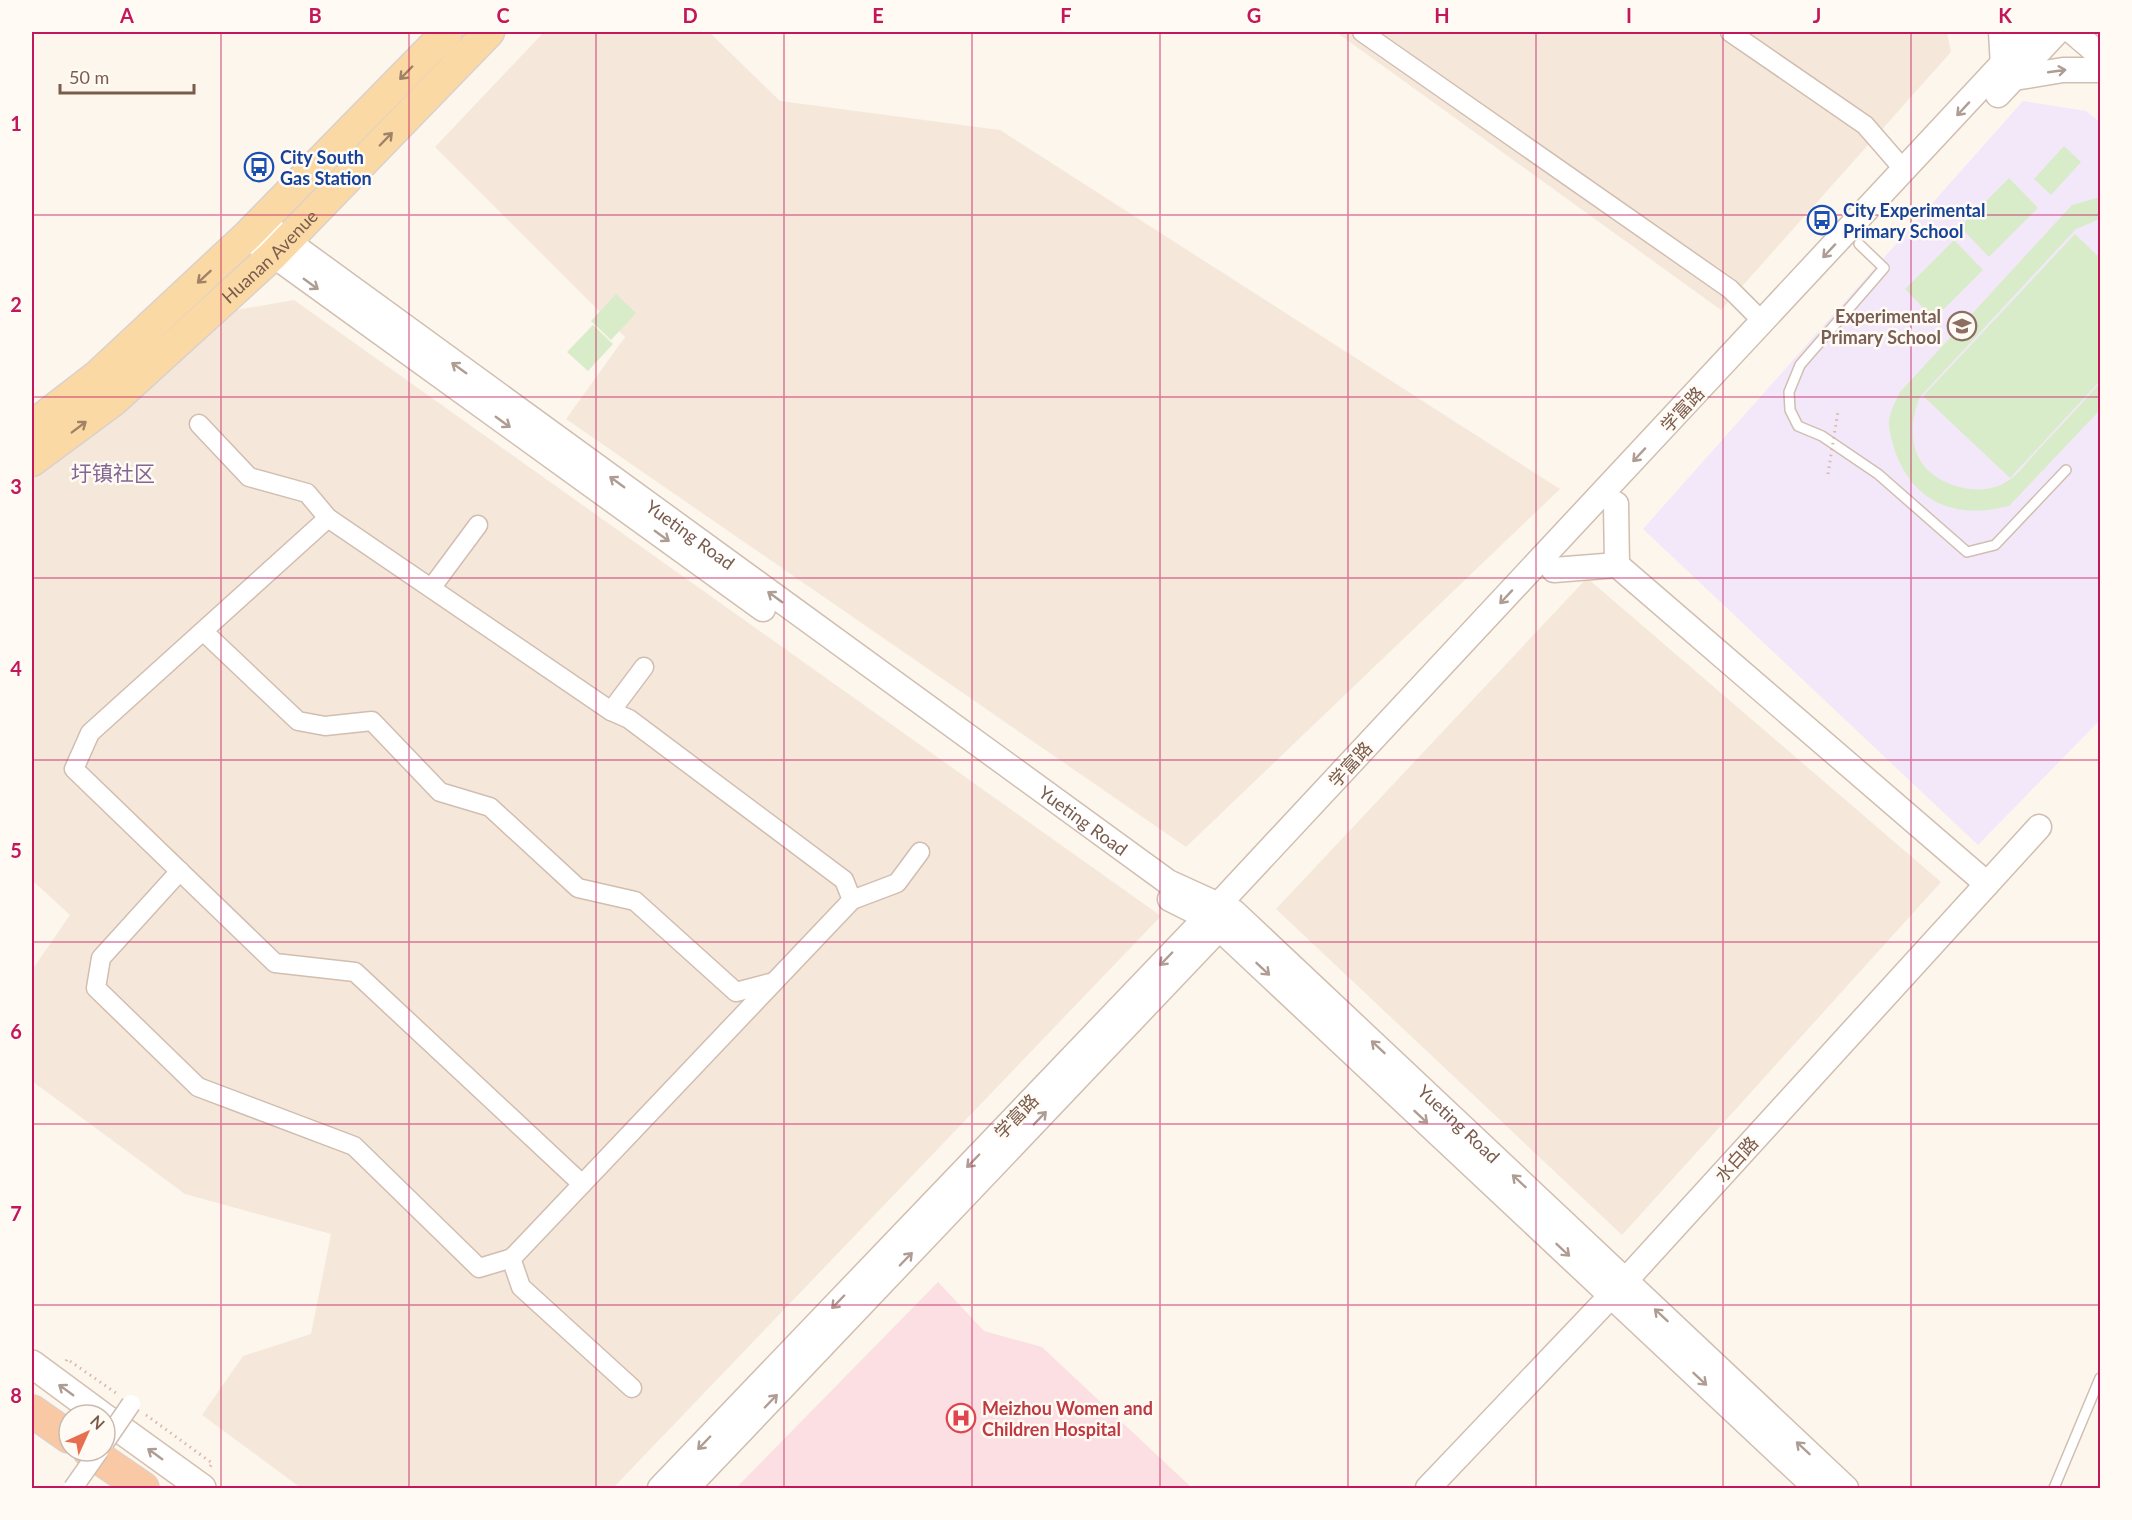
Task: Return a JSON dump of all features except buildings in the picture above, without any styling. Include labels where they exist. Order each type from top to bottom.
[{"type":"highway","points":[[32,1411],[57,1429]]},
{"type":"highway","points":[[107,1463],[143,1488]]},
{"type":"main road","name":"Huanan Avenue","points":[[32,426],[98,375],[254,229],[447,32]]},
{"type":"main road","name":"Huanan Avenue","points":[[32,461],[113,401],[279,249],[489,32]]},
{"type":"main road","points":[[32,1364],[85,1403]]},
{"type":"main road","points":[[117,1427],[202,1488]]},
{"type":"street","points":[[1362,32],[1730,289],[1763,322]]},
{"type":"street","points":[[1730,32],[1864,125],[1905,171]]},
{"type":"street","points":[[2001,32],[2008,72],[2063,69],[2100,70]]},
{"type":"street","name":"学富路","points":[[660,1488],[1554,570],[1858,244],[2008,72],[2032,32]]},
{"type":"street","name":"学富路","points":[[687,1488],[1220,915],[1763,322],[1905,171],[2008,72],[2057,32]]},
{"type":"street","points":[[2073,32],[2100,56]]},
{"type":"street","name":"Yueting Road","points":[[254,229],[1158,892],[1220,915],[1618,1288],[1846,1488]]},
{"type":"street","points":[[199,424],[249,477],[307,493],[328,518],[611,711],[630,719],[844,880],[852,900]]},
{"type":"street","points":[[1616,504],[1617,565]]},
{"type":"street","points":[[328,518],[90,733],[74,769],[275,963],[355,972],[582,1184]]},
{"type":"street","points":[[432,587],[478,525]]},
{"type":"street","points":[[1554,570],[1617,565],[1987,884]]},
{"type":"street","points":[[204,632],[298,721],[325,726],[372,721],[440,792],[490,807],[578,888],[635,901],[736,992],[774,982]]},
{"type":"street","points":[[611,711],[644,667]]},
{"type":"street","name":"水白路","points":[[1428,1488],[1618,1288],[2039,827]]},
{"type":"street","points":[[180,871],[100,958],[96,988],[198,1087],[354,1146],[479,1268],[511,1258],[852,900],[897,883],[920,852]]},
{"type":"street","points":[[511,1258],[521,1287],[632,1388]]},
{"type":"street","name":"Yueting Road","points":[[1618,1288],[1816,1488]]},
{"type":"street","points":[[117,1424],[131,1404]]},
{"type":"street","points":[[73,1488],[91,1463]]},
{"type":"lane","points":[[1858,244],[1884,268],[1800,365],[1789,392],[1790,410],[1798,426],[1822,436],[1878,474],[1967,552],[1995,545],[2066,470]]},
{"type":"lane","points":[[2054,1488],[2100,1378]]},
{"type":"path","points":[[1828,474],[1838,411]]},
{"type":"path","points":[[67,1359],[212,1463]]},
{"type":"shaded area","points":[[544,32],[709,32],[780,101],[1000,130],[1560,489],[1186,847],[566,419],[625,337],[435,147]]},
{"type":"shaded area","points":[[1336,32],[1947,32],[1951,52],[1721,310]]},
{"type":"shaded area","name":"Experimental Primary School","points":[[2023,101],[2086,111],[2100,122],[2100,720],[1978,845],[1643,529]]},
{"type":"shaded area","points":[[294,300],[1161,916],[613,1488],[301,1488],[202,1415],[243,1356],[311,1334],[331,1234],[185,1194],[32,1081],[32,970],[70,915],[32,880],[32,470],[213,314]]},
{"type":"shaded area","points":[[1587,578],[1941,882],[1622,1235],[1276,909]]},
{"type":"shaded area","name":"Meizhou Women and Children Hospital","points":[[938,1282],[984,1331],[1042,1347],[1192,1488],[736,1488]]},
{"type":"green space","points":[[2064,146],[2081,162],[2051,195],[2034,179]]},
{"type":"green space","points":[[2009,178],[2038,208],[1989,257],[1960,227]]},
{"type":"green space","points":[[2100,197],[2100,219],[2076,229],[1920,397],[1913,422],[1913,439],[1922,463],[1939,478],[1962,488],[1987,489],[1999,486],[2017,474],[2100,383],[2100,410],[2009,506],[1973,511],[1941,504],[1927,496],[1915,485],[1896,454],[1889,422],[1891,411],[1900,392],[2072,205]]},
{"type":"green space","points":[[2075,234],[2100,258],[2100,381],[2010,478],[1923,396]]},
{"type":"green space","points":[[1954,240],[1983,270],[1934,319],[1905,289]]},
{"type":"green space","points":[[616,294],[636,313],[611,340],[591,321]]},
{"type":"green space","points":[[593,325],[613,344],[588,371],[567,352]]},
{"type":"place","name":"City South Gas Station","points":[[259,167]]},
{"type":"place","name":"City Experimental Primary School","points":[[1822,220]]},
{"type":"place","name":"Experimental Primary School","points":[[1962,326]]},
{"type":"place","name":"Meizhou Women and Children Hospital","points":[[961,1418]]},
{"type":"district","name":"圩镇社区","points":[[113,472]]}]
